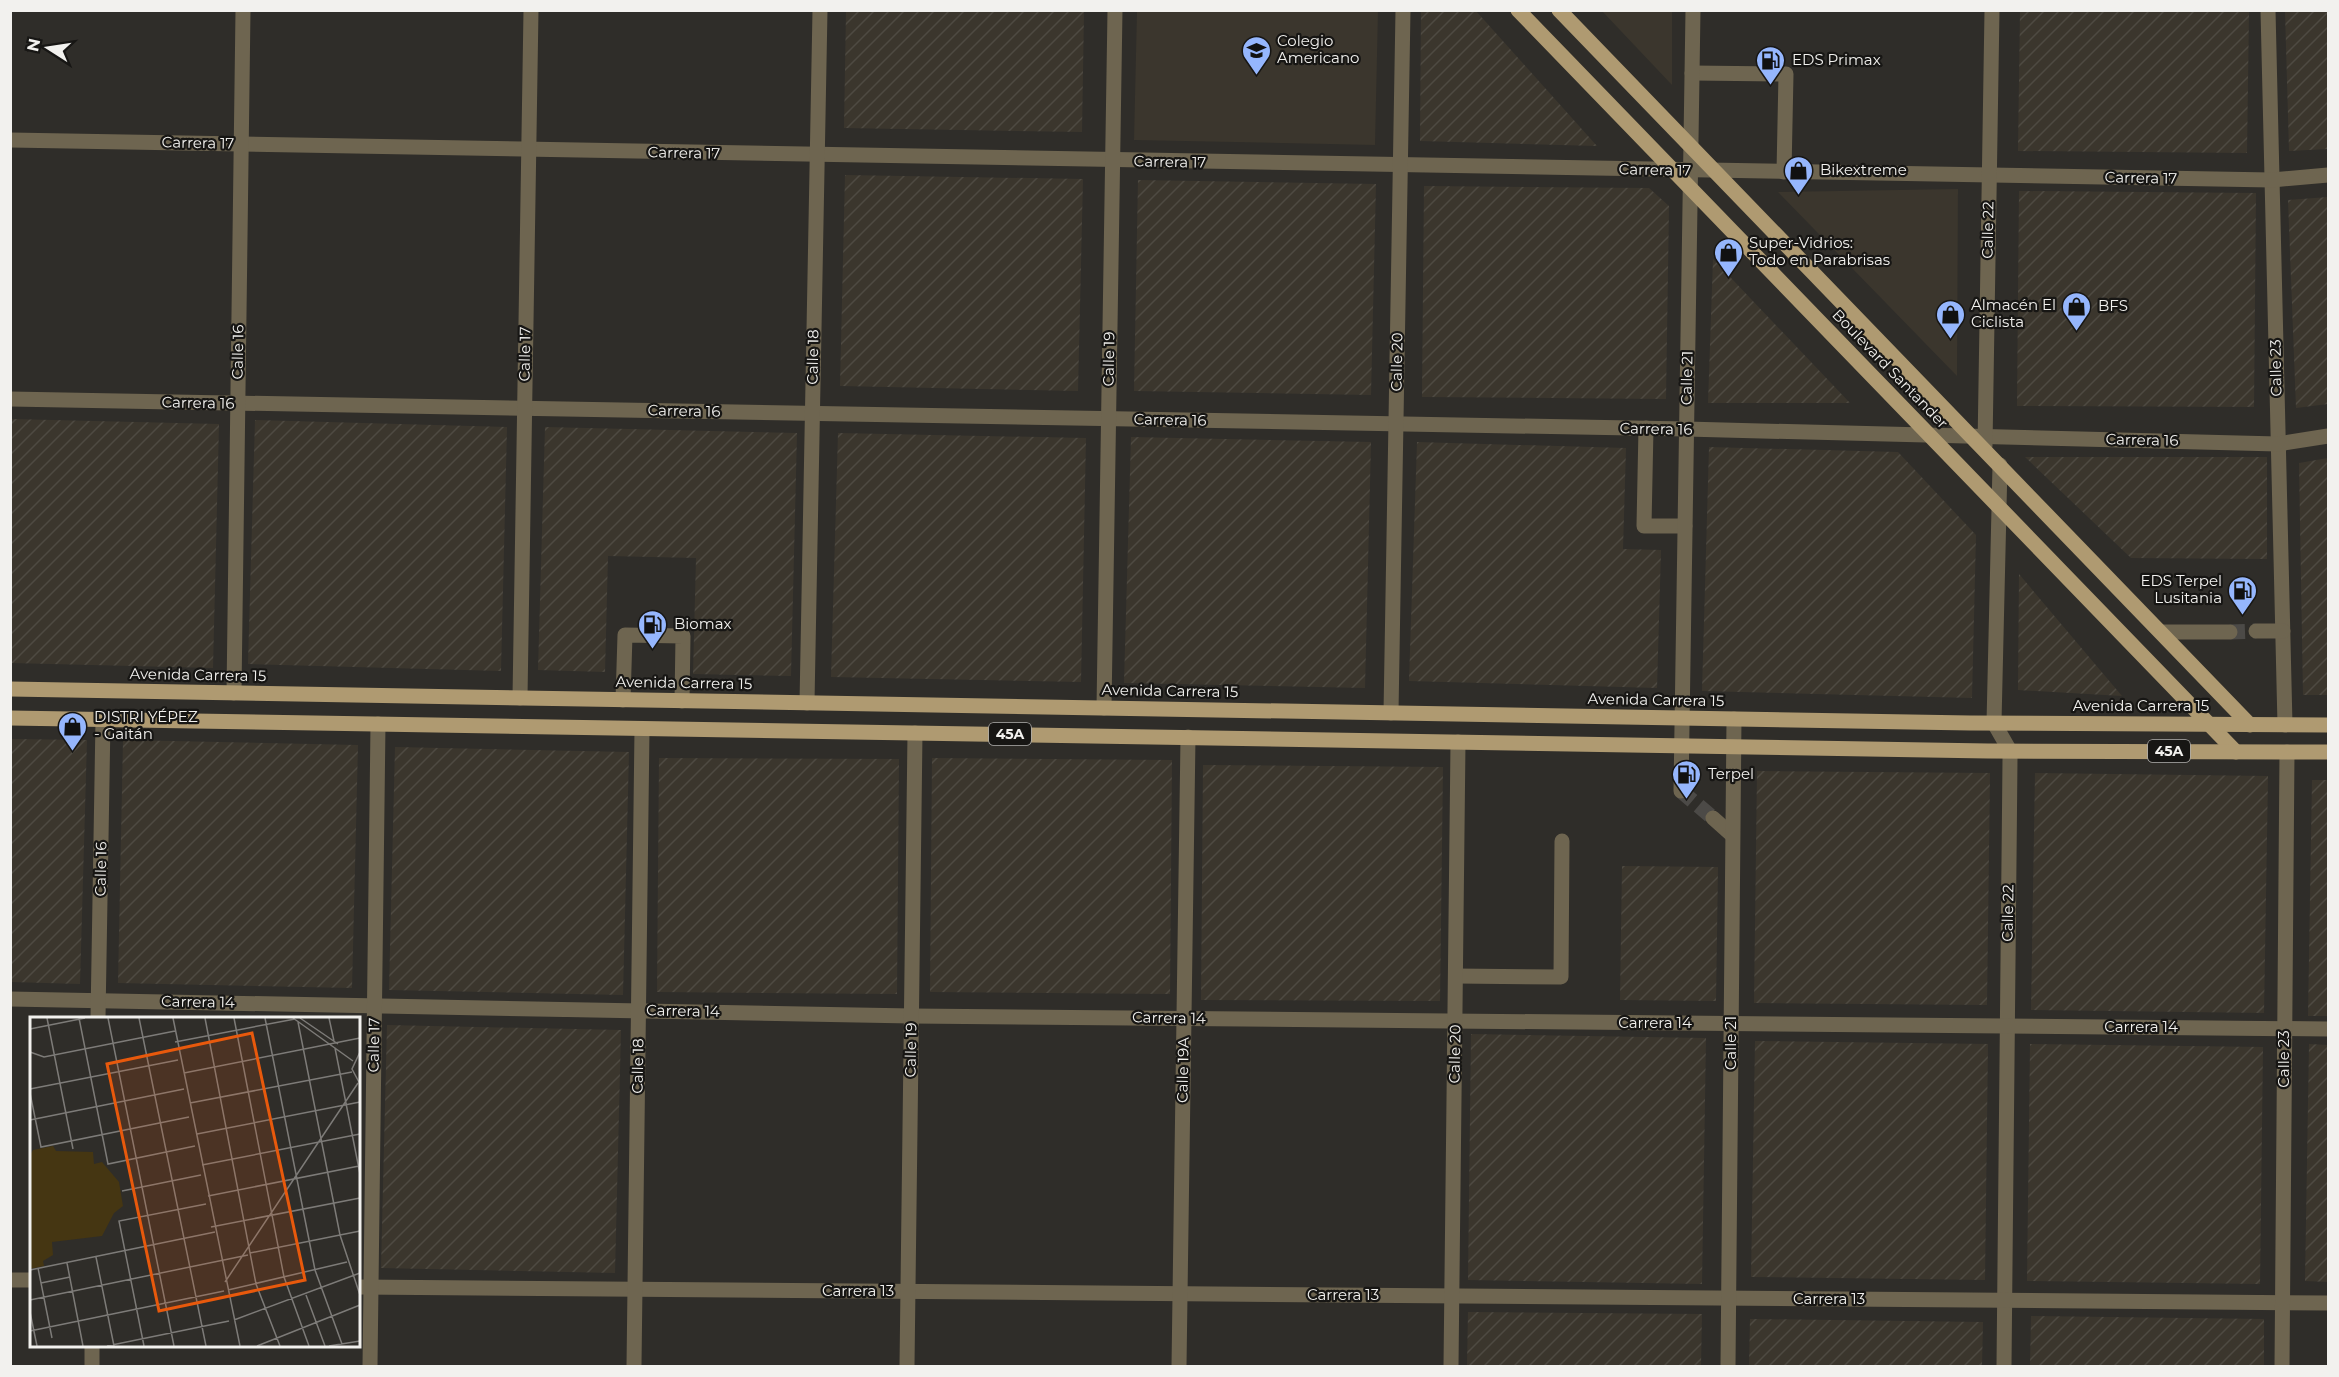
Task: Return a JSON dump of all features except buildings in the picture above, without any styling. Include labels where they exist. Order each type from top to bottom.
[{"type":"main road","name":"Boulevard Santander","points":[[1518,10],[2236,752]]},
{"type":"main road","name":"Boulevard Santander","points":[[1559,10],[1714,171],[1981,441],[2000,465],[2250,725]]},
{"type":"main road","name":"Avenida Carrera 15","points":[[10,689],[1734,719],[2328,725]]},
{"type":"main road","name":"45A","points":[[10,718],[1733,747],[2328,752]]},
{"type":"street","name":"Calle 16","points":[[234,693],[243,10]]},
{"type":"street","name":"Calle 17","points":[[520,698],[531,10]]},
{"type":"street","name":"Calle 18","points":[[807,703],[820,10]]},
{"type":"street","name":"Calle 19","points":[[1104,708],[1115,10]]},
{"type":"street","name":"Calle 20","points":[[1391,713],[1403,10]]},
{"type":"street","name":"Calle 21","points":[[1681,791],[1693,10]]},
{"type":"street","name":"Calle 22","points":[[1981,441],[1992,10]]},
{"type":"street","name":"Calle 23","points":[[2268,10],[2285,725]]},
{"type":"street","points":[[1692,73],[1786,74],[1784,172]]},
{"type":"street","name":"Carrera 17","points":[[10,140],[2272,180],[2328,175]]},
{"type":"street","name":"Carrera 16","points":[[10,399],[1646,428],[1929,435],[1981,441],[2278,444],[2328,436]]},
{"type":"street","points":[[1646,428],[1644,526],[1685,526]]},
{"type":"street","points":[[2000,465],[1994,723],[2010,751]]},
{"type":"street","points":[[2256,632],[2283,631]]},
{"type":"street","points":[[2161,632],[2230,632]]},
{"type":"street","points":[[623,700],[625,635],[683,636],[682,701]]},
{"type":"street","name":"Calle 21","points":[[1728,1366],[1734,719]]},
{"type":"street","name":"Calle 16","points":[[98,1017],[103,720]]},
{"type":"street","name":"Calle 17","points":[[370,1366],[365,1287],[374,1006],[378,724]]},
{"type":"street","name":"Calle 18","points":[[634,1366],[642,729]]},
{"type":"street","name":"Calle 19","points":[[908,1366],[915,733]]},
{"type":"street","name":"Calle 19A","points":[[1179,1366],[1188,737]]},
{"type":"street","name":"Calle 20","points":[[1451,1366],[1458,742]]},
{"type":"street","name":"Calle 22","points":[[2004,1366],[2010,751]]},
{"type":"street","name":"Calle 23","points":[[2282,1366],[2287,752]]},
{"type":"street","points":[[1713,818],[1732,835]]},
{"type":"street","points":[[1456,976],[1561,977],[1562,841]]},
{"type":"street","name":"Carrera 14","points":[[10,999],[912,1016],[2328,1029]]},
{"type":"street","points":[[10,1280],[30,1280]]},
{"type":"street","name":"Carrera 13","points":[[365,1287],[2328,1303]]},
{"type":"street","points":[[92,1347],[92,1366]]},
{"type":"shaded area","points":[[846,11],[1084,11],[1082,132],[844,128]]},
{"type":"shaded area","name":"Colegio Americano","points":[[1137,11],[1378,11],[1375,145],[1134,140]]},
{"type":"shaded area","points":[[1421,11],[1476,11],[1597,146],[1420,141]]},
{"type":"shaded area","points":[[1602,11],[1672,11],[1672,85]]},
{"type":"shaded area","points":[[2020,11],[2249,11],[2247,153],[2018,151]]},
{"type":"shaded area","points":[[2285,11],[2328,11],[2328,149],[2289,151]]},
{"type":"shaded area","points":[[845,175],[1083,179],[1078,391],[840,386]]},
{"type":"shaded area","points":[[1138,180],[1376,184],[1371,395],[1134,391]]},
{"type":"shaded area","points":[[1424,186],[1649,188],[1669,206],[1666,399],[1422,397]]},
{"type":"shaded area","points":[[1958,189],[1957,376],[1778,192]]},
{"type":"shaded area","points":[[2019,191],[2256,193],[2254,407],[2017,406]]},
{"type":"shaded area","points":[[2328,197],[2328,404],[2296,408],[2288,200]]},
{"type":"shaded area","points":[[1713,259],[1850,403],[1708,403]]},
{"type":"shaded area","points":[[11,419],[219,424],[213,668],[11,663]]},
{"type":"shaded area","points":[[255,420],[507,427],[501,671],[248,664]]},
{"type":"shaded area","points":[[545,427],[797,433],[791,676],[693,674],[696,558],[608,556],[605,672],[538,670]]},
{"type":"shaded area","points":[[838,433],[1086,438],[1081,682],[831,677]]},
{"type":"shaded area","points":[[1131,437],[1371,442],[1365,688],[1124,683]]},
{"type":"shaded area","points":[[1417,442],[1626,448],[1623,549],[1661,550],[1657,688],[1409,681]]},
{"type":"shaded area","points":[[1709,447],[1898,452],[1976,535],[1972,698],[1702,691]]},
{"type":"shaded area","points":[[2025,457],[2267,457],[2267,559],[2131,558]]},
{"type":"shaded area","points":[[2328,458],[2328,695],[2303,695],[2299,463]]},
{"type":"shaded area","points":[[2019,574],[2122,696],[2018,690]]},
{"type":"shaded area","points":[[11,739],[87,740],[80,984],[11,982]]},
{"type":"shaded area","points":[[123,740],[358,745],[352,988],[118,983]]},
{"type":"shaded area","points":[[395,747],[629,752],[623,995],[389,990]]},
{"type":"shaded area","points":[[659,758],[899,759],[897,994],[657,992]]},
{"type":"shaded area","points":[[932,758],[1172,760],[1170,994],[930,992]]},
{"type":"shaded area","points":[[1203,765],[1443,767],[1440,1001],[1201,1000]]},
{"type":"shaded area","points":[[1757,771],[1990,773],[1987,1005],[1754,1003]]},
{"type":"shaded area","points":[[2035,773],[2268,776],[2264,1013],[2031,1010]]},
{"type":"shaded area","points":[[2312,780],[2328,780],[2328,1016],[2308,1016]]},
{"type":"shaded area","points":[[1622,866],[1718,867],[1716,1001],[1620,1000]]},
{"type":"shaded area","points":[[387,1025],[621,1030],[615,1273],[381,1268]]},
{"type":"shaded area","points":[[1471,1034],[1706,1038],[1702,1284],[1468,1280]]},
{"type":"shaded area","points":[[1755,1041],[1988,1044],[1985,1280],[1751,1277]]},
{"type":"shaded area","points":[[2030,1044],[2263,1047],[2260,1284],[2027,1281]]},
{"type":"shaded area","points":[[2309,1044],[2328,1045],[2328,1282],[2305,1281]]},
{"type":"shaded area","points":[[1468,1312],[1702,1314],[1701,1366],[1467,1366]]},
{"type":"shaded area","points":[[2031,1316],[2264,1319],[2264,1366],[2030,1366]]},
{"type":"shaded area","points":[[1750,1319],[1983,1322],[1982,1366],[1749,1366]]},
{"type":"tunnel","points":[[2230,632],[2256,631]]},
{"type":"tunnel","points":[[1681,791],[1713,818]]},
{"type":"place","name":"Colegio Americano","points":[[1256,76]]},
{"type":"place","name":"EDS Primax","points":[[1771,86]]},
{"type":"place","name":"Bikextreme","points":[[1799,196]]},
{"type":"place","name":"Super-Vidrios: Todo en Parabrisas","points":[[1728,278]]},
{"type":"place","name":"BFS","points":[[2077,332]]},
{"type":"place","name":"Almacén El Ciclista","points":[[1950,340]]},
{"type":"place","name":"EDS Terpel Lusitania","points":[[2243,616]]},
{"type":"place","name":"Biomax","points":[[653,650]]},
{"type":"place","name":"DISTRI YÉPEZ - Gaitán","points":[[73,752]]},
{"type":"place","name":"Terpel","points":[[1687,800]]}]
